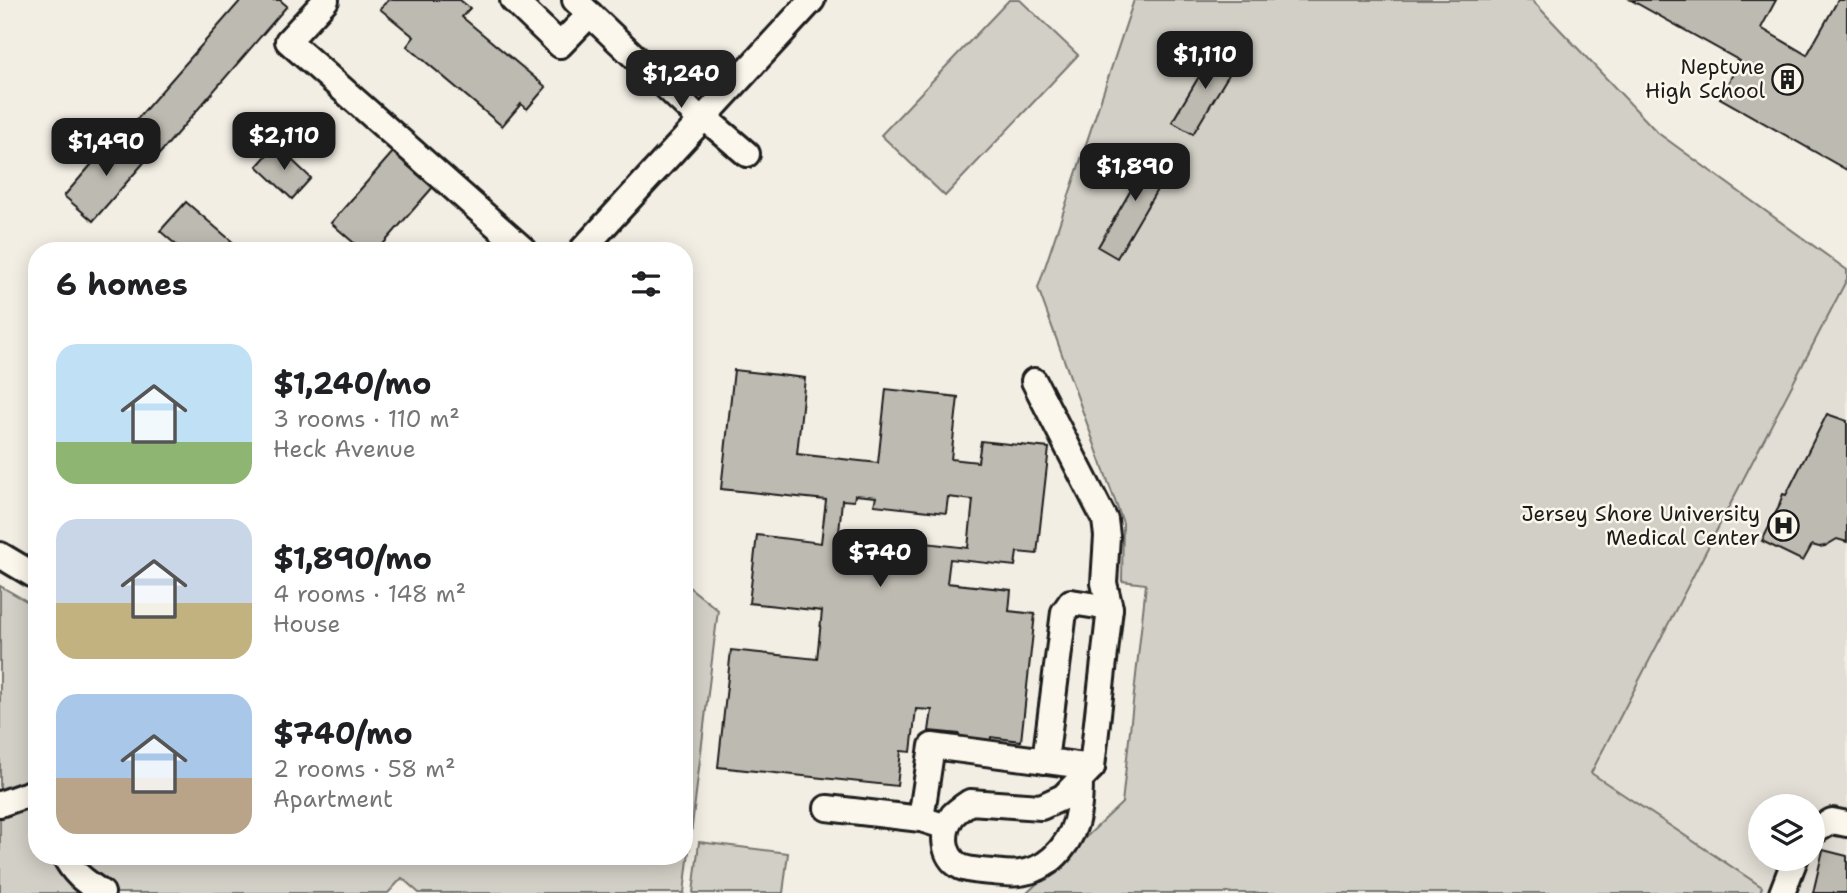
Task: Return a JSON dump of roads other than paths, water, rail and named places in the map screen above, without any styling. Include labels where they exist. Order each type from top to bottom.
[{"type":"street","points":[[326,0],[288,41],[515,242]]},
{"type":"street","points":[[513,0],[560,45],[582,7],[703,120],[747,154]]},
{"type":"street","points":[[589,242],[812,0]]},
{"type":"street","points":[[1034,381],[1105,520],[1107,536],[1104,583],[1110,608],[1086,773],[1074,828],[1057,854],[1044,866],[1025,873],[967,869],[958,866],[946,849],[947,827],[954,814],[970,802],[1041,807],[1063,797],[1086,773]]},
{"type":"street","points":[[0,555],[28,572]]},
{"type":"street","points":[[1045,761],[1064,612],[1071,602],[1110,608]]},
{"type":"street","points":[[921,819],[932,746],[1045,761],[1086,773]]},
{"type":"street","points":[[0,804],[28,794]]},
{"type":"street","points":[[827,808],[921,819],[947,827]]},
{"type":"street","points":[[1825,825],[1832,821],[1847,824]]},
{"type":"street","points":[[70,865],[80,878],[102,893]]},
{"type":"street","points":[[1782,893],[1790,871]]},
{"type":"place","name":"Neptune High School","points":[[1788,79]]},
{"type":"place","name":"Jersey Shore University Medical Center","points":[[1783,526]]}]
